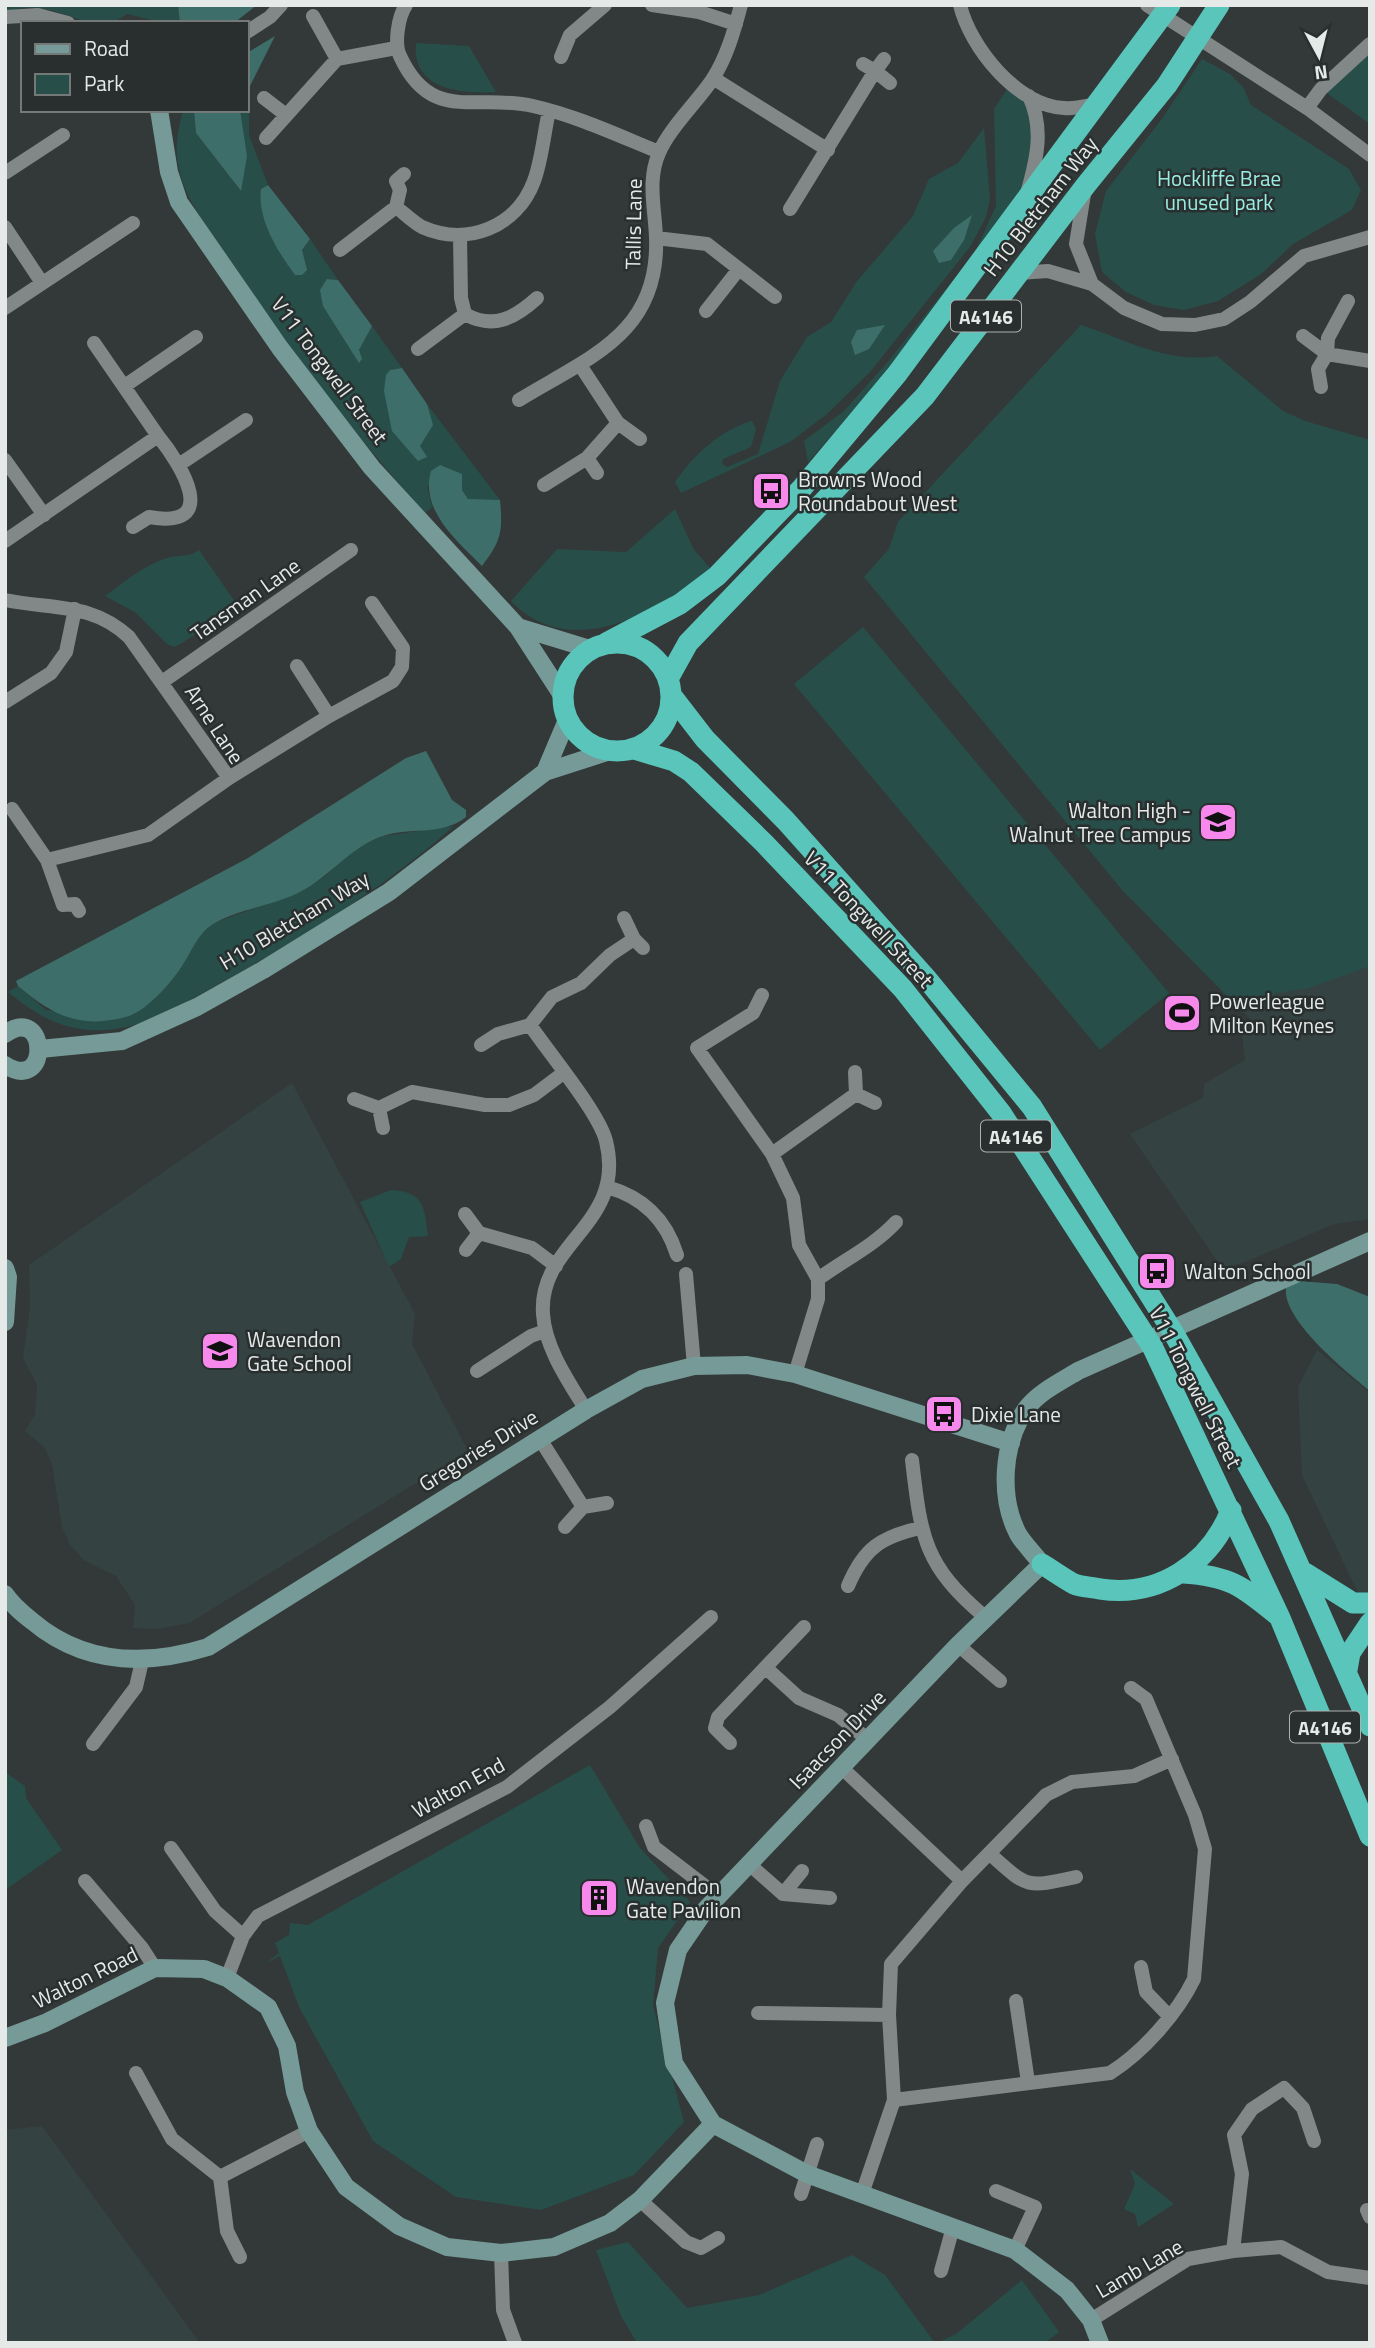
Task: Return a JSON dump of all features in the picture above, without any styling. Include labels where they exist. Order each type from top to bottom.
[{"type":"highway","name":"H10 Bletcham Way","points":[[598,646],[680,604],[717,576],[751,543],[897,374],[1170,5]]},
{"type":"highway","name":"H10 Bletcham Way","points":[[670,687],[688,643],[925,396],[1086,185],[1167,85],[1219,5]]},
{"type":"highway","name":"A4146","points":[[562,695],[570,668],[598,646],[637,646],[661,665],[670,687],[670,709],[657,734],[635,749],[610,751]]},
{"type":"highway","name":"V11 Tongwell Street","points":[[670,687],[705,739],[786,821],[926,978],[1032,1107],[1173,1332],[1279,1521],[1305,1573],[1370,1726]]},
{"type":"highway","points":[[562,695],[567,720],[589,744],[610,751]]},
{"type":"highway","name":"V11 Tongwell Street","points":[[635,749],[674,761],[691,772],[764,843],[903,989],[1002,1113],[1153,1348],[1280,1618],[1370,1836]]},
{"type":"highway","points":[[1042,1564],[1076,1585],[1122,1592],[1156,1586],[1183,1573],[1206,1552],[1231,1510]]},
{"type":"highway","points":[[1183,1573],[1216,1575],[1246,1589],[1280,1618]]},
{"type":"highway","points":[[1305,1573],[1353,1603],[1370,1603]]},
{"type":"highway","points":[[1347,1670],[1350,1653],[1370,1623]]},
{"type":"street","points":[[248,31],[270,18],[281,5]]},
{"type":"street","points":[[406,5],[396,48],[410,79],[429,95],[454,104],[499,103],[549,111],[584,121],[659,152]]},
{"type":"street","points":[[561,57],[570,35],[605,5]]},
{"type":"street","points":[[652,5],[699,12],[736,24]]},
{"type":"street","name":"Tallis Lane","points":[[519,400],[580,365],[624,334],[652,286],[656,238],[651,194],[659,152],[713,78],[736,24],[741,5]]},
{"type":"street","points":[[960,5],[964,24],[982,56],[1029,96],[1062,109],[1097,104]]},
{"type":"street","points":[[1147,5],[1307,108],[1370,155]]},
{"type":"street","points":[[5,17],[38,15],[60,21]]},
{"type":"street","points":[[313,16],[337,59]]},
{"type":"street","points":[[1307,108],[1321,89],[1370,44]]},
{"type":"street","points":[[266,138],[337,59],[396,48]]},
{"type":"street","points":[[790,209],[828,150],[869,67],[884,59]]},
{"type":"street","points":[[869,67],[890,83]]},
{"type":"street","points":[[713,78],[828,150]]},
{"type":"street","points":[[1024,205],[1038,158],[1039,130],[1029,96]]},
{"type":"street","points":[[264,98],[286,115]]},
{"type":"street","points":[[397,206],[420,226],[460,236],[481,232],[503,223],[519,207],[534,181],[549,111]]},
{"type":"street","name":"V11 Tongwell Street","points":[[159,112],[169,172],[179,201],[280,348],[372,468],[518,627],[562,695]]},
{"type":"street","points":[[5,173],[63,135]]},
{"type":"street","points":[[340,250],[397,206],[400,190],[396,181],[404,174]]},
{"type":"street","points":[[1086,185],[1076,244],[1092,284]]},
{"type":"street","points":[[5,308],[133,223]]},
{"type":"street","points":[[5,227],[42,283]]},
{"type":"street","points":[[460,236],[461,298],[465,314],[477,321],[497,323],[520,313],[537,298]]},
{"type":"street","points":[[1019,273],[1048,271],[1092,284],[1124,309],[1162,324],[1195,325],[1224,319],[1304,256],[1370,237]]},
{"type":"street","points":[[656,238],[707,244],[775,297]]},
{"type":"street","points":[[706,311],[739,269]]},
{"type":"street","points":[[1321,387],[1318,369],[1327,354],[1328,338],[1348,301]]},
{"type":"street","points":[[418,349],[465,314]]},
{"type":"street","points":[[1303,336],[1327,354],[1370,361]]},
{"type":"street","points":[[126,385],[196,337]]},
{"type":"street","points":[[94,344],[126,385],[158,436],[180,464],[191,490],[191,504],[181,515],[169,521],[149,517],[133,527]]},
{"type":"street","points":[[580,365],[618,423],[640,439]]},
{"type":"street","points":[[180,464],[246,420]]},
{"type":"street","points":[[544,485],[587,458],[618,423]]},
{"type":"street","points":[[5,541],[158,436]]},
{"type":"street","points":[[587,458],[597,473]]},
{"type":"street","points":[[5,460],[44,515]]},
{"type":"street","name":"Tansman Lane","points":[[162,682],[351,550]]},
{"type":"street","name":"Arne Lane","points":[[5,600],[75,608],[111,621],[129,637],[229,778],[148,835],[47,860]]},
{"type":"street","points":[[229,778],[329,716],[393,681],[402,667],[405,642],[372,603]]},
{"type":"street","points":[[5,702],[51,674],[66,652],[75,608]]},
{"type":"street","points":[[518,627],[598,646]]},
{"type":"street","points":[[297,666],[329,716]]},
{"type":"street","points":[[545,772],[567,720]]},
{"type":"street","name":"H10 Bletcham Way","points":[[40,1049],[122,1041],[197,1007],[378,899],[474,829],[545,772],[610,751]]},
{"type":"street","points":[[12,809],[47,860],[58,897],[64,905],[75,904],[79,911]]},
{"type":"street","points":[[481,1045],[498,1034],[530,1025],[552,997],[581,983],[610,955],[638,944],[624,918]]},
{"type":"street","points":[[762,995],[753,1013],[697,1048],[772,1154],[793,1198],[799,1245],[818,1279],[818,1299],[795,1374]]},
{"type":"street","points":[[530,1025],[596,1119],[606,1140],[609,1163],[607,1187],[599,1211],[556,1266],[545,1287],[542,1312],[545,1331],[586,1410]]},
{"type":"street","points":[[6,1030],[20,1028],[32,1033],[40,1049],[32,1067],[19,1071],[6,1067]]},
{"type":"street","points":[[855,1072],[856,1094]]},
{"type":"street","points":[[354,1099],[379,1108],[412,1092],[485,1105],[509,1105],[534,1095],[562,1074]]},
{"type":"street","points":[[772,1154],[856,1094]]},
{"type":"street","points":[[856,1094],[875,1103]]},
{"type":"street","points":[[379,1108],[383,1128]]},
{"type":"street","points":[[607,1187],[644,1203],[671,1237],[677,1255]]},
{"type":"street","points":[[465,1214],[479,1233],[532,1248],[556,1266]]},
{"type":"street","points":[[818,1279],[863,1247],[881,1239],[897,1222]]},
{"type":"street","points":[[466,1250],[479,1233]]},
{"type":"street","points":[[1042,1564],[1019,1535],[1008,1508],[1005,1477],[1011,1443],[1026,1410],[1047,1389],[1078,1371],[1370,1241]]},
{"type":"street","points":[[5,1268],[8,1277],[5,1322]]},
{"type":"street","points":[[686,1274],[694,1366]]},
{"type":"street","points":[[477,1371],[531,1336],[545,1331]]},
{"type":"street","name":"Gregories Drive","points":[[7,1601],[64,1643],[90,1653],[142,1661],[177,1656],[208,1647],[586,1410],[642,1379],[694,1366],[747,1365],[795,1374],[1011,1443]]},
{"type":"street","points":[[540,1439],[583,1507]]},
{"type":"street","points":[[912,1460],[920,1528],[935,1563],[961,1597],[985,1617]]},
{"type":"street","points":[[565,1527],[583,1507],[607,1503]]},
{"type":"street","points":[[848,1586],[857,1565],[878,1542],[892,1535],[920,1528]]},
{"type":"street","name":"Isaacson Drive","points":[[1042,1564],[985,1617],[718,1896],[678,1950],[664,2003],[674,2063],[713,2124],[807,2174],[1015,2250],[1067,2290],[1091,2320],[1100,2343]]},
{"type":"street","name":"Walton End","points":[[227,1978],[243,1936],[258,1916],[507,1787],[610,1707],[711,1617]]},
{"type":"street","points":[[730,1743],[715,1728],[718,1717],[804,1627]]},
{"type":"street","points":[[958,1645],[1000,1681]]},
{"type":"street","points":[[93,1744],[136,1687],[142,1661]]},
{"type":"street","points":[[766,1668],[799,1698],[838,1715],[867,1740]]},
{"type":"street","points":[[894,2100],[1110,2073],[1128,2062],[1185,1997],[1194,1979],[1205,1849],[1172,1759],[1146,1699],[1131,1688]]},
{"type":"street","points":[[862,2194],[894,2100],[889,2015],[891,1964],[962,1881],[1046,1795],[1072,1782],[1133,1776],[1172,1759]]},
{"type":"street","points":[[841,1767],[962,1881]]},
{"type":"street","points":[[646,1826],[654,1847],[718,1896]]},
{"type":"street","points":[[171,1848],[215,1911],[243,1936]]},
{"type":"street","points":[[990,1854],[1022,1882],[1036,1886],[1076,1877]]},
{"type":"street","points":[[749,1864],[783,1894],[830,1898]]},
{"type":"street","points":[[783,1894],[802,1871]]},
{"type":"street","points":[[85,1881],[142,1948],[155,1968]]},
{"type":"street","points":[[1141,1967],[1146,1992],[1169,2016]]},
{"type":"street","name":"Walton Road","points":[[5,2038],[45,2023],[155,1968],[204,1969],[227,1978],[268,2007],[288,2046],[295,2092],[309,2131],[346,2187],[399,2227],[447,2247],[500,2253],[554,2247],[610,2223],[640,2200],[713,2124]]},
{"type":"street","points":[[1016,2001],[1028,2082]]},
{"type":"street","points":[[758,2013],[773,2007],[889,2015]]},
{"type":"street","points":[[136,2073],[172,2139],[220,2178],[227,2231],[240,2257]]},
{"type":"street","points":[[1233,2251],[1242,2174],[1234,2135],[1252,2109],[1284,2088],[1303,2108],[1314,2141]]},
{"type":"street","points":[[220,2178],[309,2131]]},
{"type":"street","points":[[801,2194],[817,2144]]},
{"type":"street","points":[[996,2190],[1035,2207],[1015,2250]]},
{"type":"street","points":[[640,2200],[686,2242],[701,2248],[718,2238]]},
{"type":"street","points":[[941,2270],[953,2227]]},
{"type":"street","name":"Lamb Lane","points":[[1091,2320],[1188,2259],[1233,2251],[1281,2247],[1328,2272],[1370,2278]]},
{"type":"street","points":[[500,2253],[503,2310],[515,2343]]},
{"type":"shaded area","points":[[178,5],[257,5],[237,21],[180,21]]},
{"type":"shaded area","points":[[275,36],[248,90],[248,52]]},
{"type":"shaded area","points":[[194,112],[240,112],[247,156],[241,191],[196,133]]},
{"type":"shaded area","points":[[268,185],[310,239],[302,250],[307,270],[302,275],[295,275],[288,266],[266,223],[262,212],[261,189]]},
{"type":"shaded area","points":[[972,215],[964,240],[951,260],[939,263],[933,251],[954,228]]},
{"type":"shaded area","points":[[327,279],[338,280],[372,326],[359,350],[362,359],[359,363],[323,306],[320,290]]},
{"type":"shaded area","points":[[885,325],[869,349],[855,355],[851,342],[857,330]]},
{"type":"shaded area","name":"Walton High - Walnut Tree Campus","points":[[1081,325],[1161,355],[1194,360],[1217,356],[1283,411],[1305,421],[1370,440],[1370,1219],[1334,1224],[1243,1263],[1222,1268],[1130,1134],[1203,1098],[1204,1084],[1245,1060],[1242,1035],[1253,1022],[1123,891],[864,577],[889,549],[898,522]]},
{"type":"shaded area","points":[[402,368],[427,404],[433,425],[420,446],[427,457],[418,461],[392,431],[384,391],[386,375],[390,370]]},
{"type":"shaded area","points":[[440,465],[462,474],[462,490],[468,499],[500,500],[499,536],[482,566],[452,535],[435,511],[429,485],[431,471]]},
{"type":"shaded area","points":[[426,751],[452,800],[466,810],[466,817],[446,827],[380,837],[358,849],[298,893],[213,924],[199,937],[182,966],[165,987],[136,1013],[112,1020],[82,1021],[56,1012],[18,986],[16,981],[248,858],[406,758]]},
{"type":"shaded area","name":"Wavendon Gate School","points":[[292,1083],[415,1314],[412,1344],[468,1451],[189,1623],[157,1629],[133,1628],[135,1605],[116,1576],[85,1561],[70,1545],[62,1527],[52,1464],[44,1447],[25,1431],[35,1414],[37,1385],[23,1358],[30,1308],[29,1265]]},
{"type":"shaded area","points":[[1299,1281],[1337,1284],[1370,1297],[1370,1391],[1318,1344],[1294,1315],[1286,1288]]},
{"type":"shaded area","points":[[1317,1350],[1370,1393],[1370,1618],[1302,1475],[1298,1387]]},
{"type":"shaded area","points":[[42,2126],[200,2343],[5,2343],[5,2130]]},
{"type":"green space","points":[[5,5],[178,5],[180,21],[156,21],[127,14],[113,21],[83,21],[39,8],[5,11]]},
{"type":"green space","points":[[416,43],[469,46],[496,92],[454,90],[430,80],[421,71]]},
{"type":"green space","points":[[1370,44],[1370,124],[1321,89]]},
{"type":"green space","name":"Hockliffe Brae unused park","points":[[1202,59],[1230,74],[1243,87],[1251,105],[1349,169],[1361,190],[1352,210],[1293,244],[1261,274],[1218,301],[1184,310],[1154,305],[1126,292],[1102,272],[1095,234],[1106,191],[1161,120]]},
{"type":"green space","points":[[1009,86],[1025,104],[1035,139],[1030,177],[1017,205],[884,373],[808,462],[804,441],[844,411],[886,364],[974,254],[996,206],[994,109]]},
{"type":"green space","points":[[249,88],[249,135],[268,185],[261,189],[263,202],[272,234],[288,264],[295,275],[302,250],[310,239],[338,280],[327,279],[359,350],[372,326],[402,368],[390,370],[420,446],[432,425],[427,404],[500,500],[468,500],[462,490],[427,486],[432,507],[425,514],[342,416],[264,315],[200,217],[181,178],[178,161],[177,139],[183,112],[194,112],[196,133],[240,190],[240,112],[248,112]]},
{"type":"green space","points":[[984,128],[990,199],[986,217],[970,247],[870,372],[827,414],[790,442],[681,493],[675,482],[682,472],[699,453],[740,425],[752,421],[756,429],[751,447],[723,459],[722,464],[727,467],[758,454],[780,381],[807,337],[831,322],[857,281],[913,216],[929,179],[958,163]]},
{"type":"green space","name":"Walton High - Walnut Tree Campus","points":[[1081,325],[1165,354],[1199,358],[1217,356],[1283,411],[1305,421],[1370,440],[1370,966],[1309,988],[1231,1000],[1123,891],[864,577],[889,549],[898,522]]},
{"type":"green space","points":[[675,509],[694,550],[713,571],[667,602],[614,625],[586,630],[560,628],[534,619],[511,601],[557,549],[626,552]]},
{"type":"green space","points":[[199,550],[238,606],[174,647],[167,644],[135,612],[105,596],[150,565]]},
{"type":"green space","points":[[863,627],[1169,993],[1100,1050],[794,684]]},
{"type":"green space","points":[[454,826],[385,881],[312,930],[159,1017],[117,1029],[79,1029],[44,1017],[8,992],[18,986],[46,1010],[132,1015],[158,994],[181,967],[203,930],[216,922],[298,893],[324,877],[353,849],[383,836]]},
{"type":"green space","points":[[391,1190],[402,1191],[417,1198],[424,1209],[428,1236],[409,1237],[401,1259],[389,1267],[360,1202]]},
{"type":"green space","points":[[590,1765],[640,1848],[690,1902],[658,1948],[653,2006],[684,2122],[634,2175],[541,2210],[456,2197],[373,2141],[299,2007],[280,1956],[266,1963],[279,1953],[275,1943],[289,1935],[290,1923],[308,1925]]},
{"type":"green space","points":[[5,1772],[25,1786],[26,1798],[62,1850],[5,1890]]},
{"type":"green space","points":[[1130,2169],[1174,2204],[1138,2227],[1135,2214],[1124,2209],[1135,2184]]},
{"type":"green space","points":[[628,2242],[687,2308],[759,2295],[852,2255],[885,2275],[935,2343],[637,2343],[621,2316],[596,2250]]},
{"type":"green space","points":[[1022,2280],[1059,2332],[1045,2343],[937,2343],[956,2334]]},
{"type":"place","name":"Browns Wood Roundabout West","points":[[771,491]]},
{"type":"place","name":"Walton High - Walnut Tree Campus","points":[[1218,822]]},
{"type":"place","name":"Powerleague Milton Keynes","points":[[1182,1013]]},
{"type":"place","name":"Walton School","points":[[1157,1271]]},
{"type":"place","name":"Wavendon Gate School","points":[[220,1351]]},
{"type":"place","name":"Dixie Lane","points":[[944,1414]]},
{"type":"place","name":"Wavendon Gate Pavilion","points":[[599,1898]]}]
